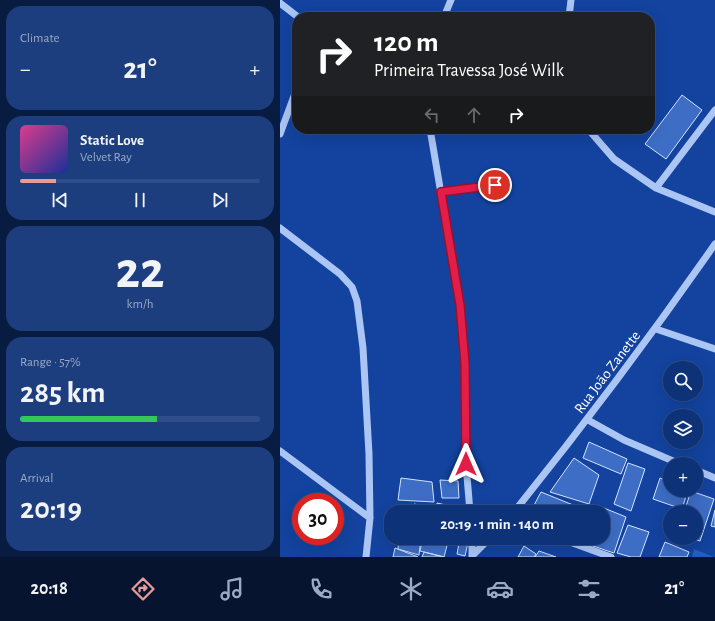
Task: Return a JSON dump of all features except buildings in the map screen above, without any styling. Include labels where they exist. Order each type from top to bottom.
[{"type":"street","points":[[446,12],[451,0]]},
{"type":"street","points":[[570,12],[572,0]]},
{"type":"street","points":[[280,3],[292,12]]},
{"type":"street","points":[[280,134],[292,102]]},
{"type":"street","points":[[656,188],[715,110]]},
{"type":"street","points":[[431,134],[460,305],[464,348],[466,464],[469,505]]},
{"type":"street","points":[[592,134],[614,159],[656,188],[715,212]]},
{"type":"street","points":[[441,192],[495,185]]},
{"type":"street","points":[[280,228],[340,274],[352,287],[357,301],[363,348],[370,518],[366,557]]},
{"type":"street","name":"Rua João Zanette","points":[[520,505],[588,420],[656,330],[715,244]]},
{"type":"street","points":[[656,330],[715,350]]},
{"type":"street","points":[[588,420],[624,440],[664,457]]},
{"type":"street","points":[[280,451],[370,518]]},
{"type":"street","points":[[703,473],[715,478]]},
{"type":"street","points":[[472,545],[473,556]]},
{"type":"street","points":[[473,556],[483,545]]},
{"type":"street","points":[[579,545],[612,557]]},
{"type":"shaded area","points":[[694,549],[714,557],[692,557]]},
{"type":"route","points":[[466,464],[465,363],[460,305],[441,192],[495,185]]}]
